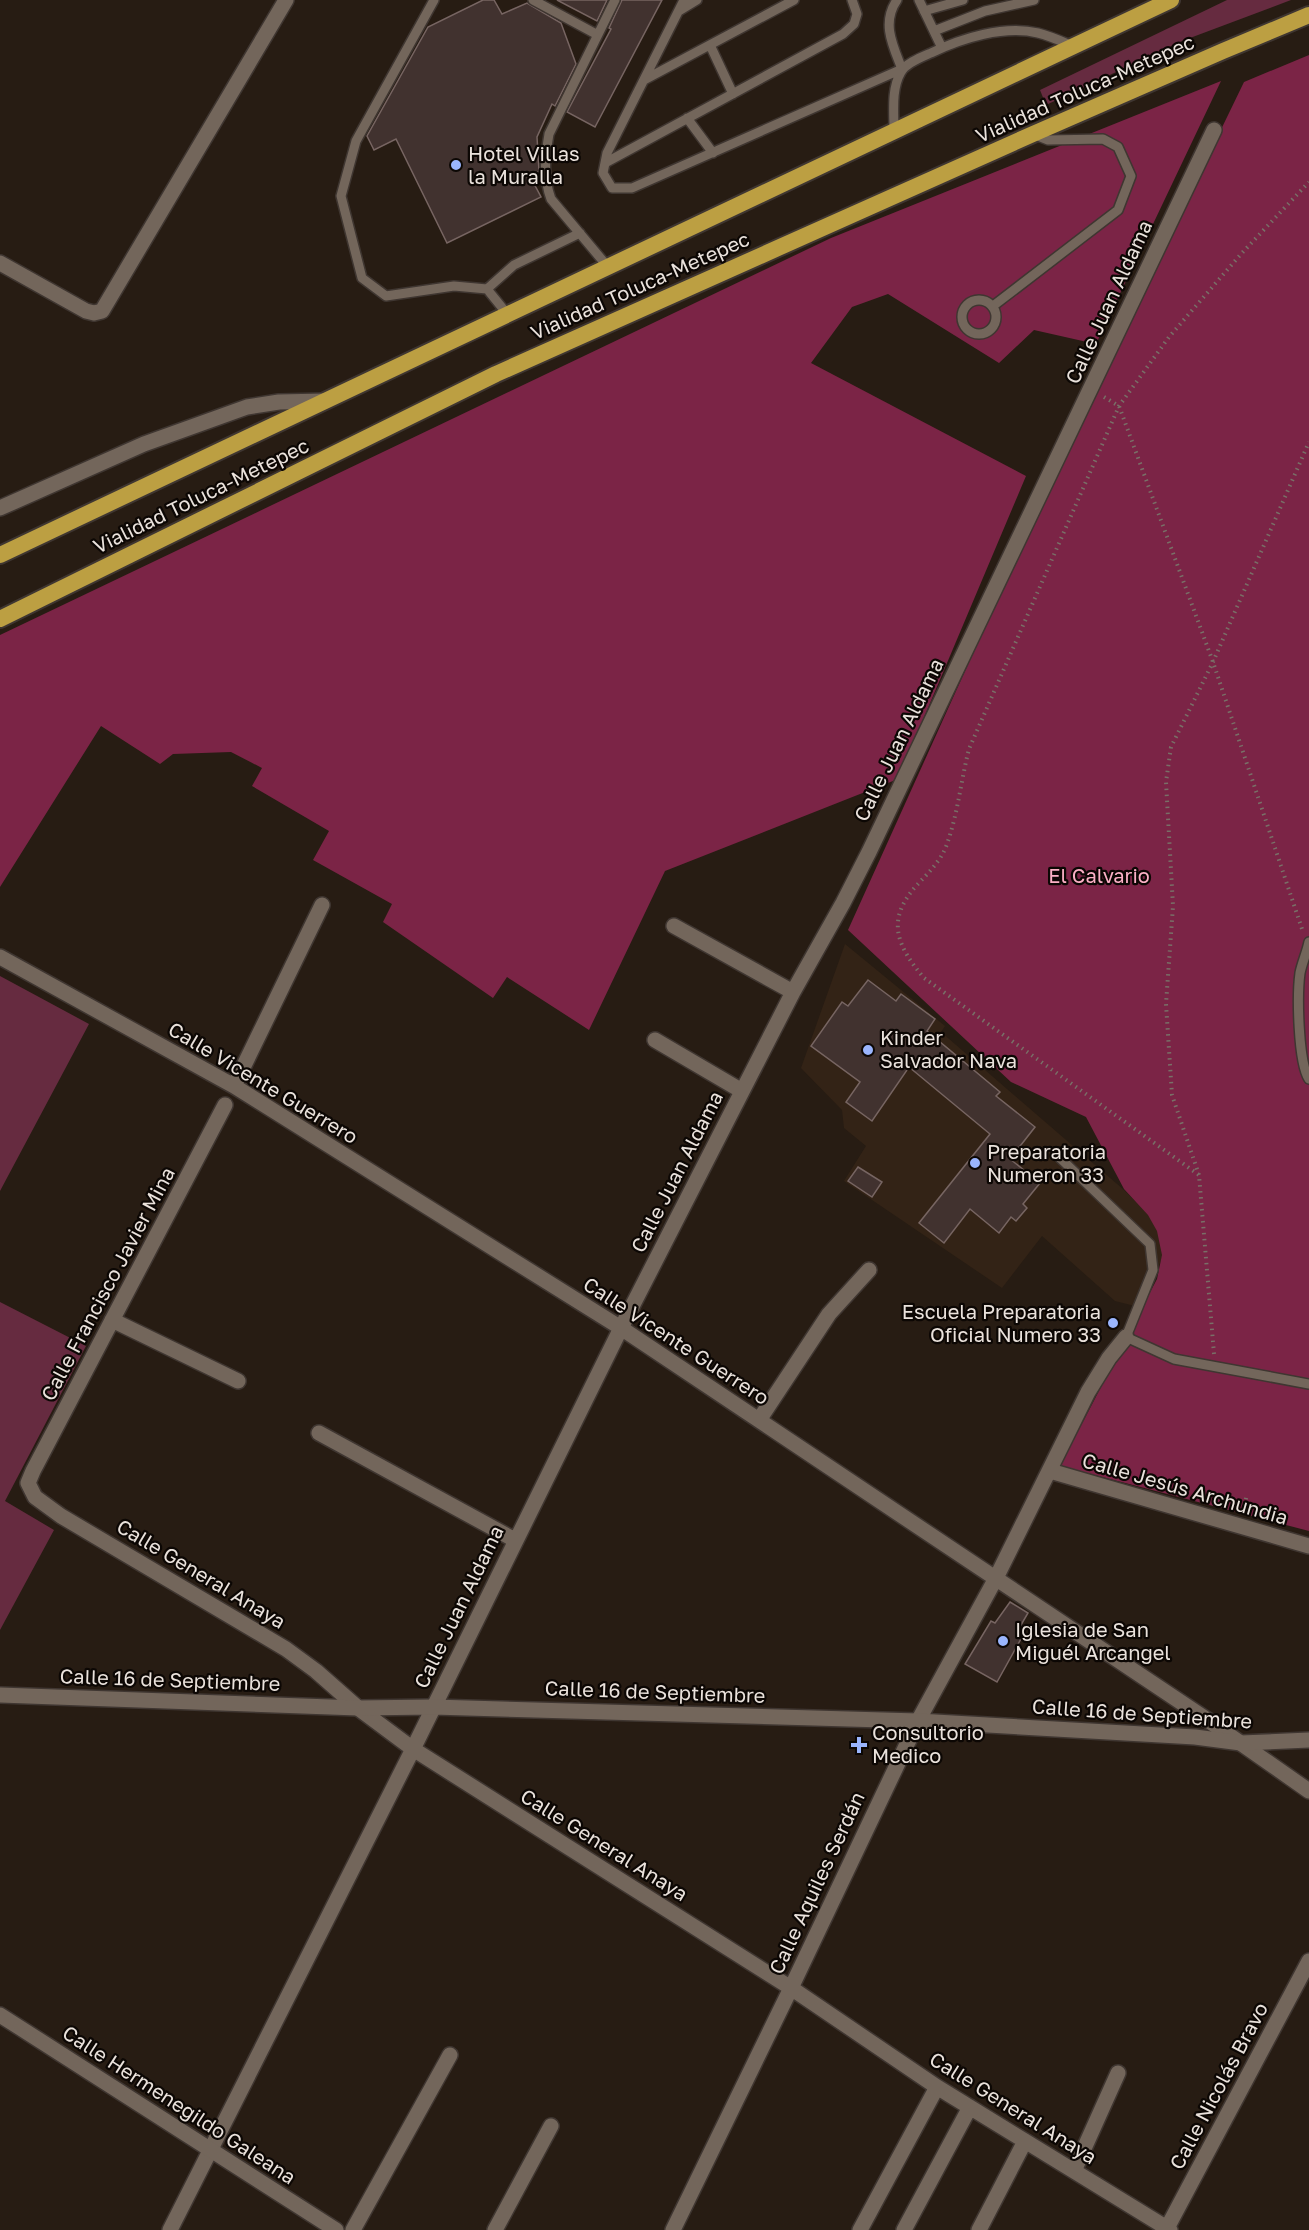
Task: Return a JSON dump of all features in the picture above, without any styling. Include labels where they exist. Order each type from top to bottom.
[{"type":"highway","name":"Vialidad Toluca-Metepec","points":[[0,555],[1171,0]]},
{"type":"highway","name":"Vialidad Toluca-Metepec","points":[[0,619],[496,374],[1033,134],[1309,15]]},
{"type":"street","points":[[0,263],[86,311],[94,314],[102,311],[286,0]]},
{"type":"street","name":"Calle Juan Aldama","points":[[170,2230],[621,1328],[793,992],[843,903],[883,824],[1214,130]]},
{"type":"street","points":[[0,508],[144,444],[247,407],[279,402],[325,401]]},
{"type":"street","points":[[234,1086],[321,905]]},
{"type":"street","points":[[674,926],[793,992]]},
{"type":"street","name":"Calle Vicente Guerrero","points":[[0,957],[234,1086],[621,1328],[996,1578],[1309,1791]]},
{"type":"street","points":[[655,1040],[742,1091]]},
{"type":"street","name":"Calle Francisco Javier Mina","points":[[28,1483],[225,1105]]},
{"type":"street","points":[[759,1420],[829,1314],[870,1270]]},
{"type":"street","points":[[112,1320],[238,1381]]},
{"type":"street","name":"Calle Aquiles Serdán","points":[[673,2230],[918,1721],[996,1578],[1093,1384],[1109,1358],[1126,1337]]},
{"type":"street","points":[[319,1433],[515,1540]]},
{"type":"street","name":"Calle Jesús Archundia","points":[[1050,1471],[1309,1546]]},
{"type":"street","name":"Calle General Anaya","points":[[28,1483],[35,1497],[61,1516],[286,1649],[412,1749],[791,1988],[970,2107],[1168,2229]]},
{"type":"street","name":"Calle 16 de Septiembre","points":[[0,1695],[358,1708],[433,1707],[918,1721],[1195,1737],[1241,1743],[1309,1740]]},
{"type":"street","name":"Calle Nicolás Bravo","points":[[1168,2229],[1309,1961]]},
{"type":"street","name":"Calle Hermenegildo Galeana","points":[[0,2015],[336,2230]]},
{"type":"street","points":[[353,2230],[450,2055]]},
{"type":"street","points":[[1074,2171],[1118,2073]]},
{"type":"street","points":[[860,2230],[937,2086]]},
{"type":"street","points":[[904,2230],[970,2107]]},
{"type":"street","points":[[495,2230],[551,2126]]},
{"type":"street","points":[[980,2230],[1025,2141]]},
{"type":"lane","points":[[434,0],[356,141],[341,196],[362,278],[386,296],[453,286],[487,289],[508,315]]},
{"type":"lane","points":[[533,0],[596,34]]},
{"type":"lane","points":[[608,267],[551,199],[546,185],[545,158],[549,134],[596,34],[615,0]]},
{"type":"lane","points":[[684,0],[607,153],[603,173],[612,188],[632,188],[902,69],[942,48],[979,35],[1036,32],[1073,46]]},
{"type":"lane","points":[[678,11],[697,0]]},
{"type":"lane","points":[[644,80],[794,0]]},
{"type":"lane","points":[[605,163],[843,34],[854,24],[857,14],[852,0]]},
{"type":"lane","points":[[894,131],[894,93],[902,69],[889,32],[891,9],[897,0]]},
{"type":"lane","points":[[919,0],[942,48]]},
{"type":"lane","points":[[924,11],[963,0]]},
{"type":"lane","points":[[934,31],[985,11],[1034,0]]},
{"type":"lane","points":[[710,45],[733,94]]},
{"type":"lane","points":[[687,118],[713,153]]},
{"type":"lane","points":[[993,306],[1118,210],[1131,176],[1118,147],[1103,139],[1048,140],[1033,134]]},
{"type":"lane","points":[[487,289],[514,265],[580,233]]},
{"type":"lane","points":[[1309,944],[1300,973],[1301,1043],[1306,1075],[1309,1079]]},
{"type":"lane","points":[[1059,1157],[1150,1244],[1153,1270],[1126,1337],[1174,1359],[1309,1384]]},
{"type":"path","points":[[1199,1175],[924,978],[907,957],[897,931],[900,909],[916,886],[934,868],[946,846],[969,749],[1119,406],[1169,337],[1241,254],[1309,182]]},
{"type":"path","points":[[1091,389],[1119,406],[1213,662],[1309,944]]},
{"type":"path","points":[[1215,1366],[1199,1175],[1172,1095],[1166,1004],[1173,906],[1166,782],[1171,747],[1213,662],[1309,441]]},
{"type":"shaded area","points":[[1227,0],[1291,0],[1182,41],[1046,105],[1040,90]]},
{"type":"shaded area","name":"Preparatoria Numeron 33","points":[[845,944],[945,1026],[941,1032],[1124,1190],[1149,1215],[1158,1231],[1163,1255],[1143,1308],[1115,1301],[1042,1236],[1002,1288],[844,1181],[866,1146],[844,1128],[842,1110],[801,1068]]},
{"type":"shaded area","points":[[0,976],[89,1024],[0,1191]]},
{"type":"shaded area","points":[[0,1302],[86,1346],[5,1501],[54,1530],[0,1630]]},
{"type":"green space","name":"El Calvario","points":[[1309,55],[1309,1531],[1060,1466],[1157,1279],[1162,1255],[1157,1231],[1148,1215],[1124,1189],[1086,1117],[1011,1082],[848,930],[1050,483],[1244,82]]},
{"type":"green space","points":[[1221,81],[1096,344],[1034,330],[999,363],[888,294],[852,307],[811,363],[1026,476],[898,779],[665,871],[589,1030],[507,977],[493,998],[383,922],[392,904],[313,860],[329,831],[252,786],[262,768],[231,752],[173,754],[160,764],[101,726],[0,887],[0,635],[831,238]]},
{"type":"building","points":[[483,0],[494,0],[502,14],[527,3],[561,23],[576,64],[555,106],[552,104],[537,137],[539,171],[531,178],[541,197],[447,243],[396,139],[374,150],[367,136],[428,27]]},
{"type":"building","points":[[557,0],[607,0],[597,21]]},
{"type":"building","points":[[622,0],[662,0],[595,127],[567,112],[611,29],[609,28]]},
{"type":"building","points":[[868,980],[896,1001],[901,994],[935,1019],[927,1031],[1000,1092],[996,1096],[1035,1127],[1010,1159],[1040,1183],[1023,1204],[1027,1208],[1016,1221],[1011,1217],[999,1233],[970,1209],[944,1243],[919,1223],[990,1134],[909,1067],[872,1121],[846,1102],[860,1082],[811,1046],[842,1002],[848,1006]]},
{"type":"building","points":[[858,1167],[882,1182],[872,1197],[848,1181]]},
{"type":"building","name":"Iglesia de San Miguél Arcangel","points":[[1010,1602],[1028,1613],[1017,1634],[1022,1637],[997,1682],[965,1664],[991,1621],[995,1623]]},
{"type":"place","name":"Hotel Villas la Muralla","points":[[456,165]]},
{"type":"place","name":"Kinder Salvador Nava","points":[[868,1050]]},
{"type":"place","name":"Preparatoria Numeron 33","points":[[975,1163]]},
{"type":"place","name":"Escuela Preparatoria Oficial Numero 33","points":[[1113,1323]]},
{"type":"place","name":"Iglesia de San Miguél Arcangel","points":[[1003,1641]]},
{"type":"place","name":"Consultorio Medico","points":[[859,1745]]}]
